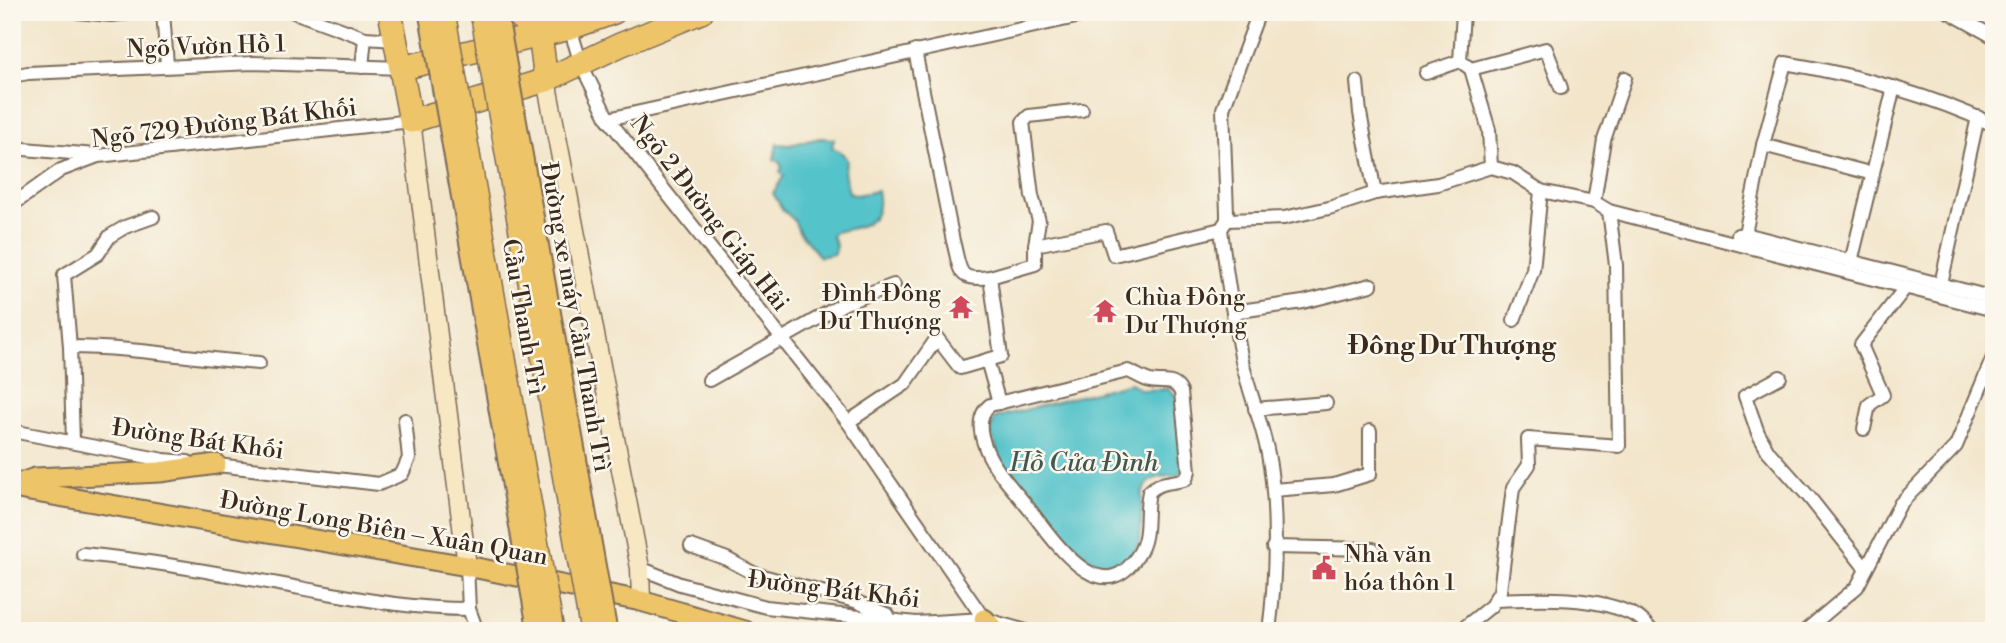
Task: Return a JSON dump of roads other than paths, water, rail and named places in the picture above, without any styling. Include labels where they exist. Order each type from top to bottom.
[{"type":"highway","points":[[390,12],[411,121],[546,80],[620,45],[701,12]]},
{"type":"highway","name":"Cầu Thanh Trì","points":[[443,12],[552,631]]},
{"type":"highway","name":"Cầu Thanh Trì","points":[[482,12],[592,631]]},
{"type":"highway","points":[[519,12],[519,16],[570,28],[614,12]]},
{"type":"highway","points":[[402,68],[544,23]]},
{"type":"highway","points":[[544,23],[546,80]]},
{"type":"main road","points":[[429,12],[538,631]]},
{"type":"main road","name":"Đường xe máy Cầu Thanh Trì","points":[[497,12],[607,631]]},
{"type":"main road","points":[[546,80],[640,568],[641,601]]},
{"type":"main road","points":[[411,121],[467,566]]},
{"type":"main road","points":[[12,487],[35,478],[160,472],[216,464]]},
{"type":"main road","name":"Đường Long Biên – Xuân Quan","points":[[12,487],[467,566],[641,601],[745,631]]},
{"type":"street","points":[[78,12],[111,15],[140,12]]},
{"type":"street","points":[[163,12],[167,65]]},
{"type":"street","points":[[294,12],[365,38],[397,40]]},
{"type":"street","points":[[608,119],[1099,12]]},
{"type":"street","points":[[1259,12],[1223,109],[1224,224],[1233,312],[1243,363],[1268,453],[1273,490],[1273,596],[1269,631]]},
{"type":"street","points":[[1463,12],[1465,65],[1489,130],[1491,167]]},
{"type":"street","points":[[1949,12],[1994,37]]},
{"type":"street","name":"Ngõ 2 Đường Giáp Hải","points":[[570,28],[581,64],[608,119],[848,422],[990,625]]},
{"type":"street","points":[[362,66],[365,38]]},
{"type":"street","points":[[1426,73],[1546,48],[1561,88]]},
{"type":"street","points":[[915,51],[953,241],[961,270],[972,280],[1035,264],[1039,220],[1032,196],[1023,122],[1029,116],[1082,110]]},
{"type":"street","name":"Ngõ Vườn Hồ 1","points":[[12,76],[167,65],[253,63],[402,68]]},
{"type":"street","points":[[1745,234],[1763,145],[1785,63],[1894,87],[1994,125]]},
{"type":"street","points":[[1594,202],[1604,140],[1625,78]]},
{"type":"street","points":[[1357,82],[1375,193]]},
{"type":"street","points":[[1851,262],[1894,87]]},
{"type":"street","points":[[1941,284],[1978,117]]},
{"type":"street","name":"Ngõ 729 Đường Bát Khối","points":[[12,205],[61,170],[98,156],[411,121]]},
{"type":"street","points":[[1763,145],[1873,174]]},
{"type":"street","points":[[12,148],[98,156]]},
{"type":"street","points":[[1035,245],[1106,231],[1114,255],[1224,224],[1284,218],[1329,208],[1375,193],[1438,184],[1491,167],[1513,173],[1541,191],[1594,202],[1609,211],[1994,310]]},
{"type":"street","points":[[1514,320],[1533,270],[1541,191]]},
{"type":"street","points":[[1460,631],[1491,606],[1500,591],[1513,488],[1529,465],[1528,439],[1619,446],[1616,265],[1609,211]]},
{"type":"street","points":[[73,442],[70,346],[64,275],[97,254],[110,236],[125,227],[153,217]]},
{"type":"street","points":[[1714,238],[1745,234],[1994,298]]},
{"type":"street","points":[[848,422],[905,384],[937,338],[960,368],[1001,356],[990,277]]},
{"type":"street","points":[[709,380],[845,303],[894,285]]},
{"type":"street","points":[[1233,312],[1303,302],[1371,285]]},
{"type":"street","points":[[1864,429],[1869,405],[1883,396],[1861,345],[1905,288]]},
{"type":"street","points":[[70,346],[259,363]]},
{"type":"street","points":[[1805,631],[1857,587],[1899,504],[1955,446],[1994,355]]},
{"type":"street","points":[[987,360],[999,403]]},
{"type":"street","points":[[1128,371],[1145,380],[1178,386],[1181,392],[1189,475],[1182,481],[1156,485],[1149,492],[1144,541],[1139,554],[1121,573],[1103,577],[1076,565],[996,465],[986,449],[981,419],[983,411],[990,405],[999,403],[1128,371]]},
{"type":"street","points":[[1780,377],[1745,396],[1758,433],[1768,451],[1809,497],[1866,569]]},
{"type":"street","points":[[1255,409],[1326,403]]},
{"type":"street","name":"Đường Bát Khối","points":[[12,431],[164,460],[379,484],[402,474],[409,458],[405,420]]},
{"type":"street","points":[[1273,490],[1334,485],[1370,474],[1370,431]]},
{"type":"street","points":[[691,546],[727,559],[755,574],[855,601],[899,620]]},
{"type":"street","points":[[1273,547],[1373,549]]},
{"type":"street","points":[[83,554],[134,559],[413,607],[469,609]]},
{"type":"street","points":[[467,566],[469,609],[477,631]]},
{"type":"street","name":"Đường Bát Khối","points":[[640,568],[680,584],[766,607],[916,623],[990,625],[1026,631]]},
{"type":"street","points":[[1494,600],[1539,598],[1600,604],[1637,617],[1653,631]]},
{"type":"water","points":[[820,138],[834,139],[832,147],[847,160],[844,172],[849,193],[856,195],[877,191],[878,202],[877,211],[869,222],[835,232],[832,236],[836,245],[834,254],[820,257],[799,232],[794,220],[783,210],[773,193],[784,176],[780,172],[782,167],[774,159],[777,144],[789,145]]},
{"type":"water","name":"Hồ Cửa Đình","points":[[1130,383],[1142,390],[1168,389],[1176,396],[1184,467],[1179,475],[1151,480],[1145,487],[1142,494],[1138,546],[1120,568],[1109,572],[1100,571],[1089,567],[1068,550],[1002,465],[990,430],[995,418]]},
{"type":"place","name":"Đình Đông Dư Thượng","points":[[961,307]]},
{"type":"place","name":"Chùa Đông Dư Thượng","points":[[1105,311]]},
{"type":"place","name":"Nhà văn hóa thôn 1","points":[[1324,568]]},
{"type":"district","name":"Đông Dư Thượng","points":[[1452,345]]}]
